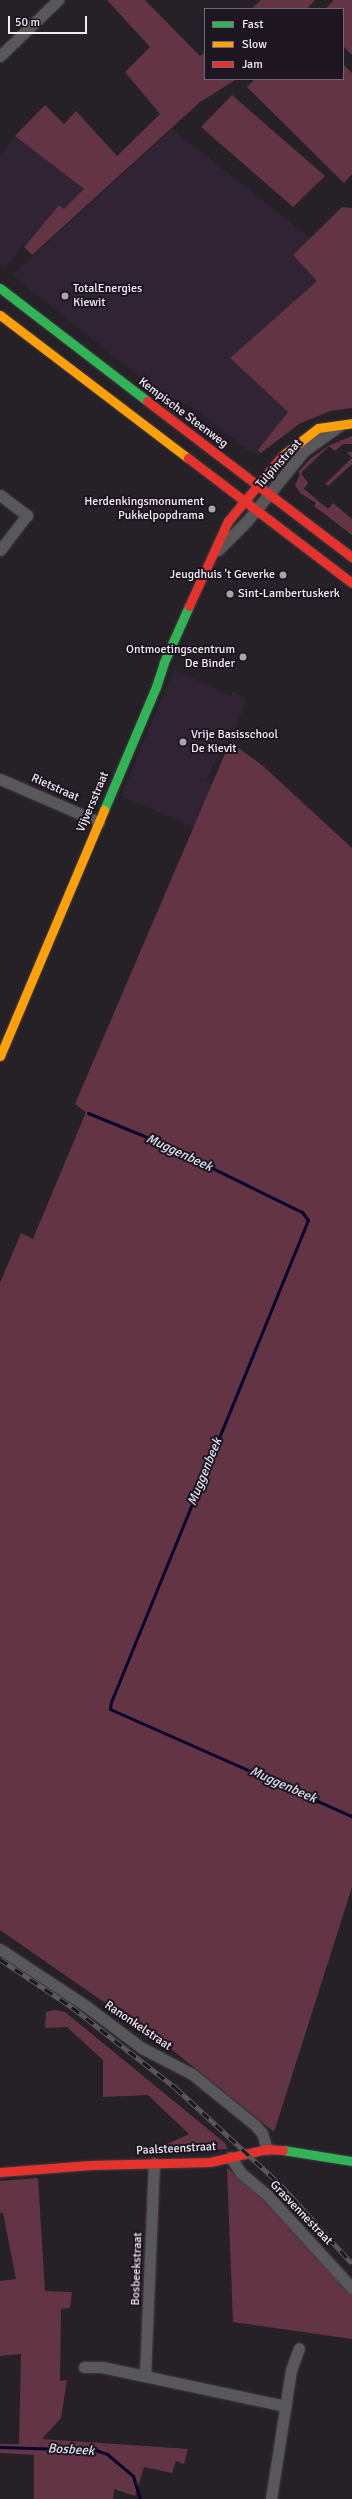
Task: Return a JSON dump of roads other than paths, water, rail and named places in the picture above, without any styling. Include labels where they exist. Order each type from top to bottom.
[{"type":"street","points":[[0,56],[58,0]]},
{"type":"street","name":"Kempische Steenweg","points":[[0,288],[256,485],[352,556]]},
{"type":"street","points":[[0,315],[257,509],[352,583]]},
{"type":"street","name":"Tulpinstraat","points":[[256,485],[295,444],[318,428],[347,423]]},
{"type":"street","name":"Tulpinstraat","points":[[257,509],[304,451],[347,423]]},
{"type":"street","name":"Vijversstraat","points":[[0,1056],[210,558],[228,521],[256,485]]},
{"type":"street","points":[[0,495],[27,515],[0,550]]},
{"type":"street","name":"Vijversstraat","points":[[210,558],[257,509]]},
{"type":"street","name":"Rietstraat","points":[[0,779],[99,822]]},
{"type":"street","name":"Ranonkelstraat","points":[[0,1949],[86,2006],[142,2048],[192,2074],[255,2125],[262,2133],[267,2149]]},
{"type":"street","name":"Paalsteenstraat","points":[[0,2172],[91,2165],[210,2162],[267,2149],[294,2151],[352,2160]]},
{"type":"street","name":"Grasvennestraat","points":[[230,2157],[241,2173],[268,2196],[352,2288]]},
{"type":"street","name":"Bosbeekstraat","points":[[145,2376],[154,2163]]},
{"type":"street","points":[[271,2499],[291,2370],[299,2348]]},
{"type":"street","points":[[84,2367],[102,2367],[286,2406]]},
{"type":"waterway","name":"Muggenbeek","points":[[88,1113],[161,1143],[302,1212],[308,1220],[111,1702],[110,1709],[352,1816]]},
{"type":"waterway","name":"Bosbeek","points":[[0,2447],[96,2450],[107,2454],[133,2476],[140,2499]]},
{"type":"railway","points":[[0,1959],[72,2007],[176,2088],[280,2184],[352,2263]]},
{"type":"place","name":"TotalEnergies Kiewit","points":[[65,296]]},
{"type":"place","name":"Herdenkingsmonument Pukkelpopdrama","points":[[212,509]]},
{"type":"place","name":"Jeugdhuis 't Geverke","points":[[283,575]]},
{"type":"place","name":"Sint-Lambertuskerk","points":[[230,594]]},
{"type":"place","name":"Ontmoetingscentrum De Binder","points":[[243,657]]},
{"type":"place","name":"Vrije Basisschool De Kievit","points":[[183,742]]}]
